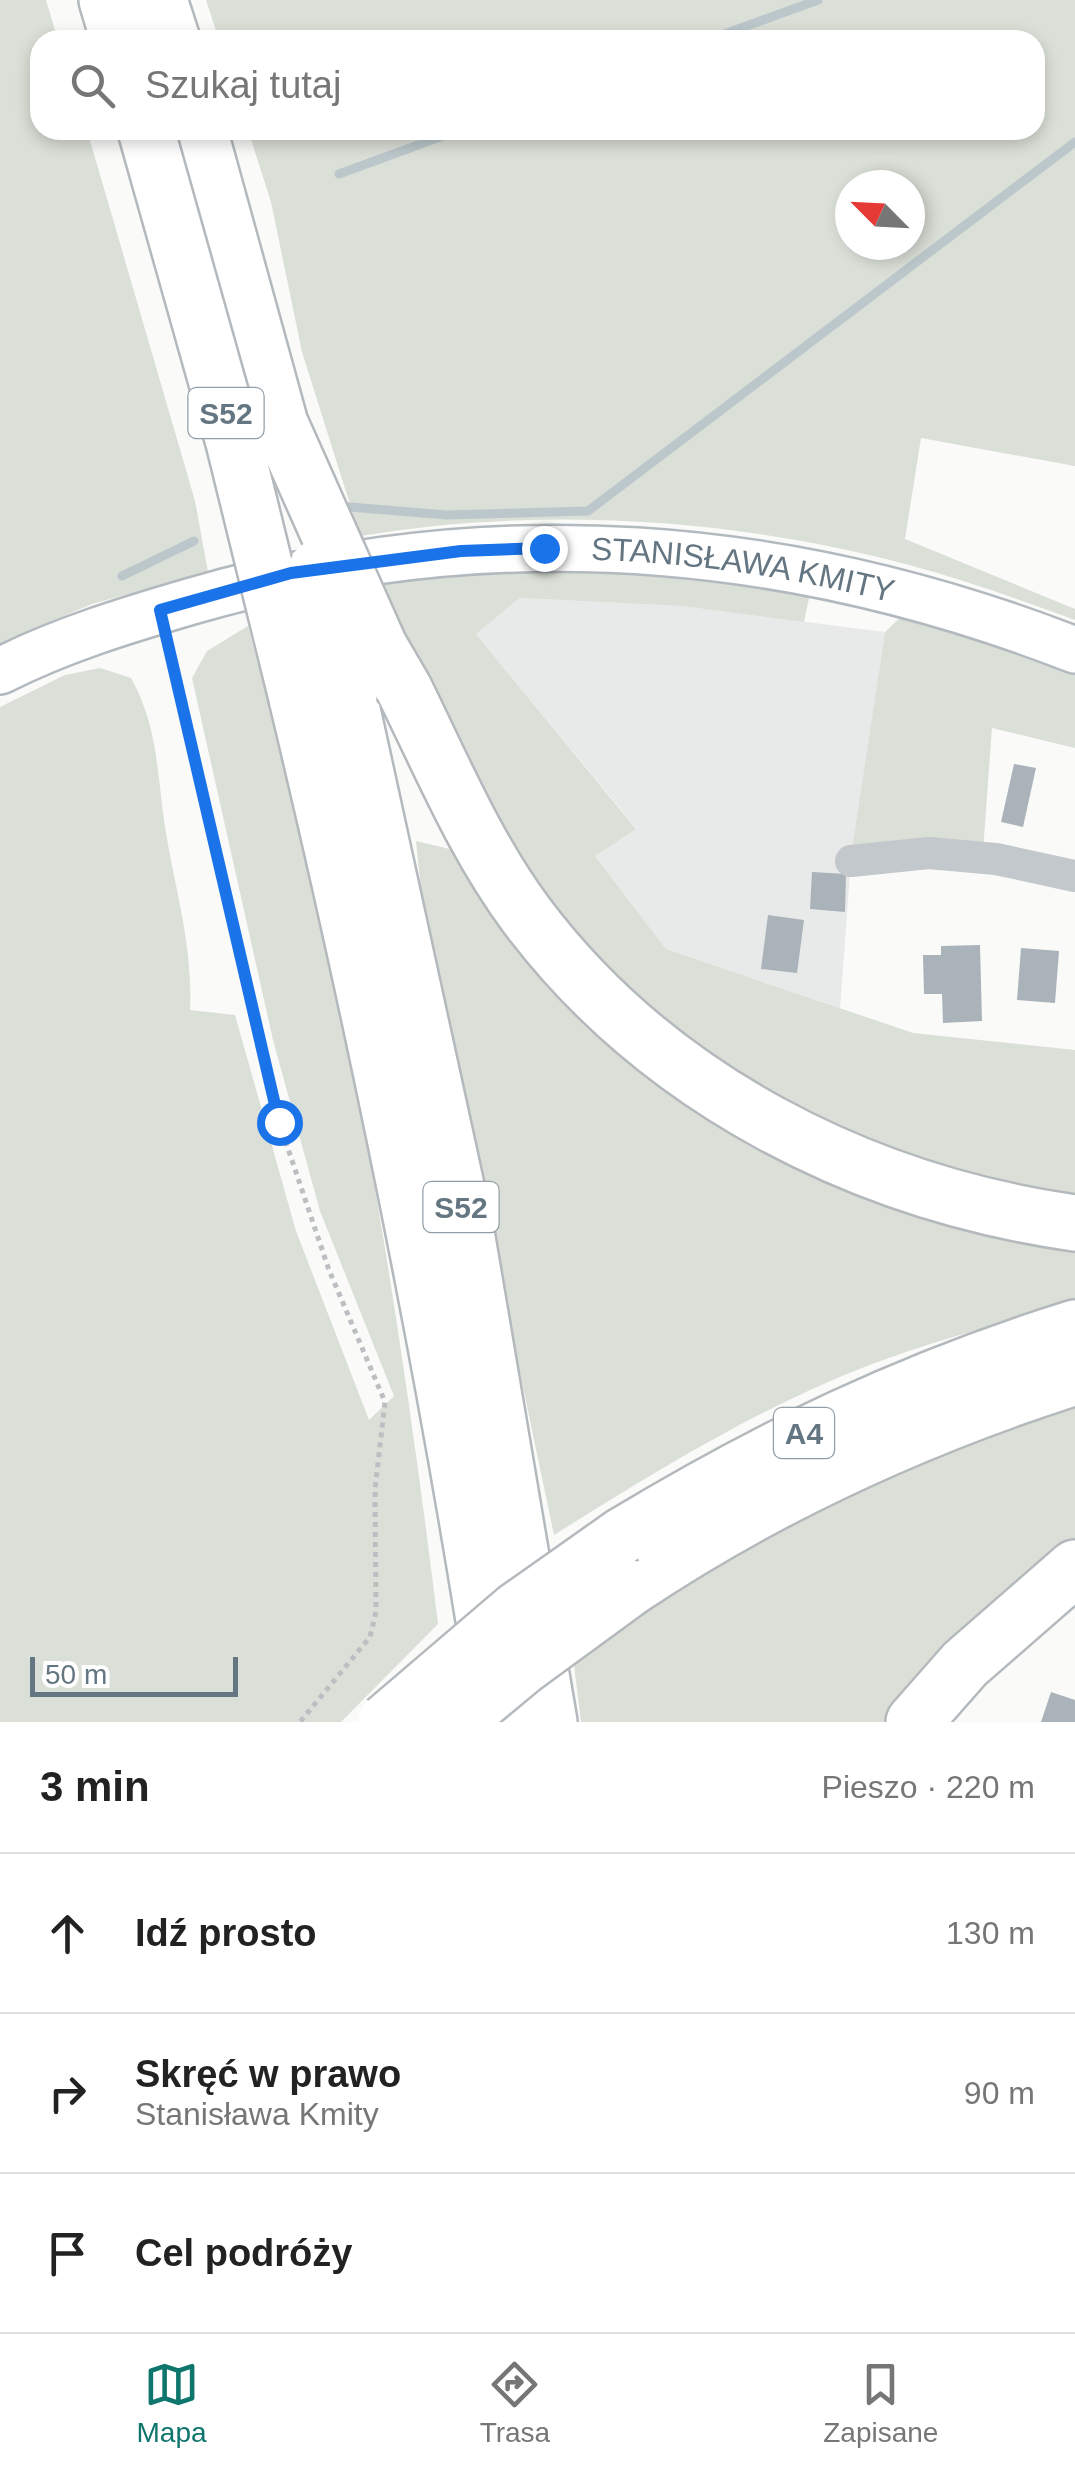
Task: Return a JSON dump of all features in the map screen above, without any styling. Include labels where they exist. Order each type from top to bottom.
[{"type":"highway","points":[[107,0],[117,30]]},
{"type":"highway","points":[[160,0],[169,30]]},
{"type":"highway","name":"S52","points":[[149,140],[234,442],[323,697],[462,1214],[549,1722]]},
{"type":"highway","name":"S52","points":[[202,140],[280,424],[323,697],[354,937],[398,1144],[500,1722]]},
{"type":"highway","points":[[280,424],[379,646],[479,839],[526,915],[579,977],[678,1066],[795,1137],[864,1170],[946,1197],[1075,1223]]},
{"type":"highway","name":"A4","points":[[386,1722],[505,1619],[626,1562],[779,1444],[981,1358],[1075,1328]]},
{"type":"highway","points":[[456,1722],[522,1666],[626,1562],[679,1555],[832,1470],[914,1433],[1075,1377]]},
{"type":"highway","points":[[914,1722],[978,1650],[1075,1568]]},
{"type":"main road","name":"STANISŁAWA KMITY","points":[[0,671],[89,633],[291,573],[496,549],[625,549],[702,554],[838,576],[969,610],[1075,650]]},
{"type":"street","points":[[851,862],[929,853],[996,859],[1075,876]]},
{"type":"path","points":[[160,610],[279,1122],[329,1270],[386,1402],[375,1489],[376,1612],[370,1637],[300,1722]]},
{"type":"shaded area","points":[[0,0],[46,0],[55,30],[30,30],[30,140],[90,140],[195,501],[208,572],[92,604],[0,643]]},
{"type":"shaded area","points":[[206,0],[1075,0],[1075,466],[921,438],[905,539],[1075,609],[1075,620],[909,565],[774,536],[705,527],[636,522],[497,521],[360,536],[302,352],[271,202],[251,140],[1045,140],[1045,30],[216,30]]},
{"type":"shaded area","points":[[521,566],[667,566],[812,584],[804,622],[681,606],[520,598],[476,634],[636,829],[595,856],[666,949],[913,1033],[1075,1050],[1075,1205],[887,1161],[650,1022],[536,907],[431,706],[379,580]]},
{"type":"shaded area","points":[[520,598],[681,606],[885,632],[851,861],[840,1008],[666,949],[595,856],[636,828],[476,634]]},
{"type":"shaded area","points":[[904,614],[1075,675],[1075,748],[992,728],[983,851],[852,850],[885,632]]},
{"type":"shaded area","points":[[248,626],[305,837],[351,1056],[399,1339],[438,1624],[341,1722],[0,1722],[0,707],[65,675],[100,668],[131,678],[147,714],[155,751],[186,940],[190,1010],[235,1015],[296,1231],[369,1420],[394,1396],[320,1211],[273,1040],[192,678],[207,651]]},
{"type":"shaded area","points":[[416,841],[462,852],[629,1059],[1075,1246],[1075,1302],[919,1348],[792,1398],[654,1473],[554,1535],[423,910]]},
{"type":"shaded area","points":[[1075,1394],[1075,1538],[1004,1590],[888,1722],[581,1722],[574,1665],[724,1550]]},
{"type":"building","points":[[1014,764],[1036,768],[1023,827],[1001,822]]},
{"type":"building","points":[[812,872],[846,874],[845,912],[810,909]]},
{"type":"building","points":[[768,915],[804,920],[797,973],[761,969]]},
{"type":"building","points":[[980,945],[982,1021],[943,1023],[942,994],[924,994],[923,955],[941,955],[941,946]]},
{"type":"building","points":[[1021,948],[1059,951],[1055,1003],[1017,1000]]},
{"type":"building","points":[[1051,1692],[1075,1700],[1075,1722],[1041,1722]]},
{"type":"waterway","points":[[736,30],[818,0]]},
{"type":"waterway","points":[[339,174],[432,140]]},
{"type":"waterway","points":[[338,506],[447,515],[588,511],[1075,142]]},
{"type":"waterway","points":[[122,576],[194,541]]},
{"type":"route","points":[[279,1122],[160,610],[291,573],[461,551],[544,548]]}]
